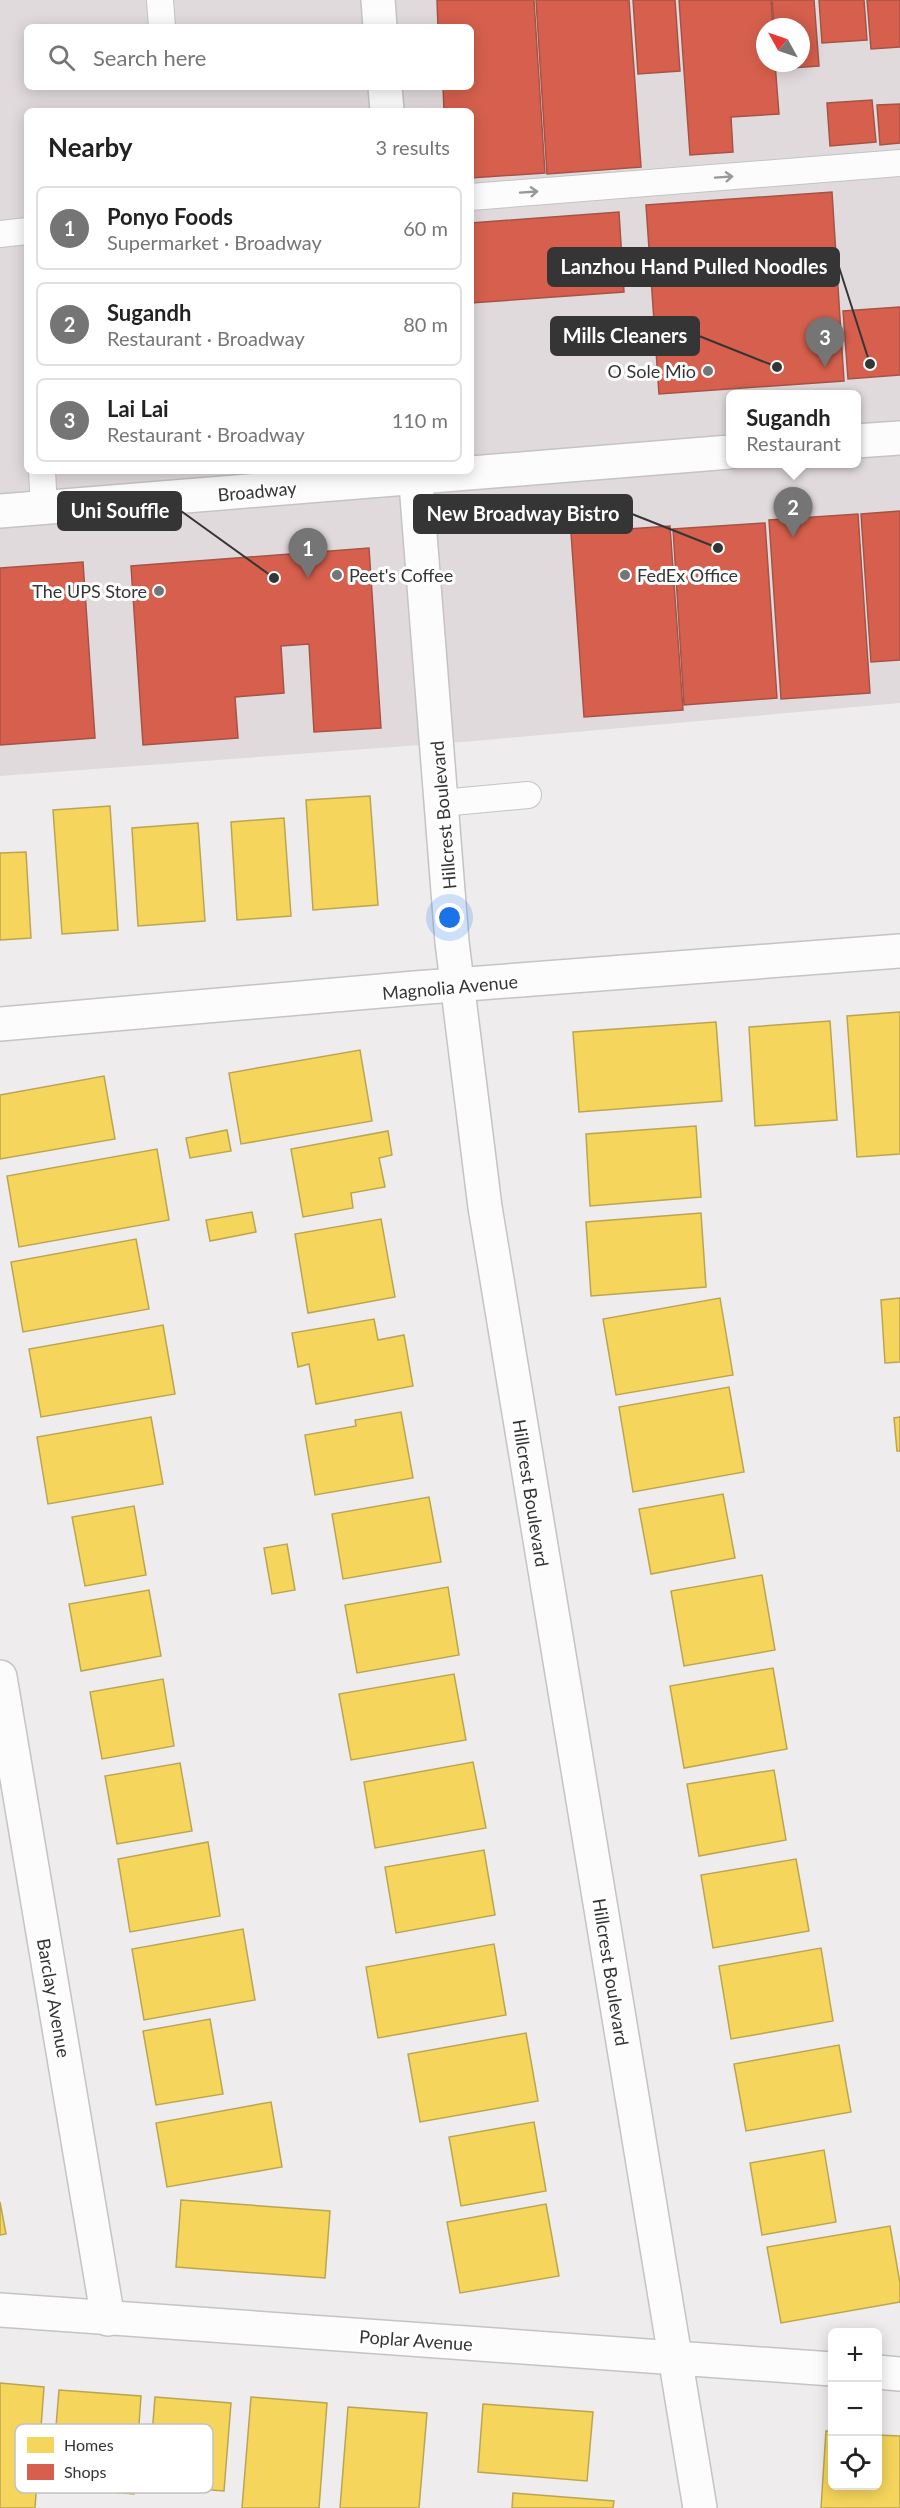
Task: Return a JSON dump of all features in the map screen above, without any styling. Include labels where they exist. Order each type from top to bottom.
[{"type":"street","points":[[378,0],[380,24]]},
{"type":"street","points":[[385,90],[387,108]]},
{"type":"street","points":[[861,441],[900,438]]},
{"type":"street","name":"Broadway","points":[[474,470],[726,452]]},
{"type":"street","name":"Broadway","points":[[0,511],[416,474]]},
{"type":"street","name":"Hillcrest Boulevard","points":[[416,474],[457,987],[485,1207],[700,2508]]},
{"type":"street","name":"Magnolia Avenue","points":[[0,1024],[900,951]]},
{"type":"street","name":"Barclay Avenue","points":[[0,1677],[108,2319]]},
{"type":"street","name":"Poplar Avenue","points":[[0,2310],[828,2369]]},
{"type":"street","points":[[882,2372],[900,2374]]},
{"type":"lane","points":[[160,0],[162,24]]},
{"type":"lane","points":[[474,197],[900,163]]},
{"type":"lane","points":[[0,234],[24,231]]},
{"type":"lane","points":[[42,474],[44,508]]},
{"type":"lane","points":[[442,803],[528,795]]},
{"type":"shaded area","points":[[0,0],[900,0],[900,703],[475,741],[0,776]]},
{"type":"building: Homes","points":[[370,796],[378,905],[313,910],[306,800]]},
{"type":"building: Homes","points":[[110,806],[118,930],[62,934],[53,810]]},
{"type":"building: Homes","points":[[284,818],[291,916],[237,920],[231,822]]},
{"type":"building: Homes","points":[[198,823],[205,921],[138,926],[132,828]]},
{"type":"building: Homes","points":[[26,852],[31,938],[0,940],[0,853]]},
{"type":"building: Homes","points":[[900,1012],[900,1154],[857,1157],[847,1016]]},
{"type":"building: Homes","points":[[830,1021],[837,1120],[755,1126],[749,1027]]},
{"type":"building: Homes","points":[[716,1022],[722,1101],[579,1112],[573,1032]]},
{"type":"building: Homes","points":[[360,1050],[372,1121],[241,1144],[229,1073]]},
{"type":"building: Homes","points":[[104,1076],[115,1139],[0,1159],[0,1095]]},
{"type":"building: Homes","points":[[696,1126],[701,1197],[590,1206],[586,1134]]},
{"type":"building: Homes","points":[[227,1130],[231,1151],[190,1158],[186,1138]]},
{"type":"building: Homes","points":[[388,1131],[392,1155],[379,1158],[385,1187],[351,1193],[353,1208],[303,1217],[291,1149]]},
{"type":"building: Homes","points":[[157,1149],[169,1220],[19,1247],[7,1176]]},
{"type":"building: Homes","points":[[252,1212],[256,1232],[210,1241],[206,1220]]},
{"type":"building: Homes","points":[[701,1213],[706,1287],[591,1296],[586,1222]]},
{"type":"building: Homes","points":[[381,1219],[395,1297],[308,1313],[295,1234]]},
{"type":"building: Homes","points":[[136,1239],[149,1309],[23,1332],[11,1262]]},
{"type":"building: Homes","points":[[720,1298],[733,1375],[616,1395],[603,1319]]},
{"type":"building: Homes","points":[[900,1298],[900,1362],[885,1363],[881,1300]]},
{"type":"building: Homes","points":[[374,1319],[378,1340],[404,1335],[413,1386],[316,1404],[309,1364],[298,1367],[292,1333]]},
{"type":"building: Homes","points":[[163,1325],[175,1394],[41,1417],[29,1349]]},
{"type":"building: Homes","points":[[729,1387],[744,1472],[633,1492],[619,1407]]},
{"type":"building: Homes","points":[[401,1412],[413,1478],[315,1495],[305,1435],[356,1426],[355,1420]]},
{"type":"building: Homes","points":[[151,1417],[163,1484],[48,1504],[37,1437]]},
{"type":"building: Homes","points":[[900,1417],[900,1451],[897,1451],[894,1418]]},
{"type":"building: Homes","points":[[723,1494],[735,1558],[651,1574],[639,1509]]},
{"type":"building: Homes","points":[[429,1497],[441,1562],[343,1579],[332,1514]]},
{"type":"building: Homes","points":[[134,1506],[146,1575],[85,1586],[72,1517]]},
{"type":"building: Homes","points":[[287,1544],[295,1590],[272,1594],[264,1548]]},
{"type":"building: Homes","points":[[762,1575],[775,1650],[684,1666],[671,1591]]},
{"type":"building: Homes","points":[[448,1587],[459,1655],[357,1673],[345,1605]]},
{"type":"building: Homes","points":[[149,1590],[161,1656],[81,1671],[69,1604]]},
{"type":"building: Homes","points":[[773,1668],[787,1749],[684,1768],[670,1686]]},
{"type":"building: Homes","points":[[454,1674],[466,1740],[351,1760],[339,1694]]},
{"type":"building: Homes","points":[[163,1679],[174,1746],[102,1759],[90,1692]]},
{"type":"building: Homes","points":[[473,1762],[486,1828],[375,1848],[364,1782]]},
{"type":"building: Homes","points":[[180,1763],[192,1831],[117,1844],[105,1776]]},
{"type":"building: Homes","points":[[774,1770],[786,1840],[699,1856],[687,1784]]},
{"type":"building: Homes","points":[[208,1842],[220,1916],[130,1932],[118,1859]]},
{"type":"building: Homes","points":[[484,1850],[495,1915],[396,1933],[385,1867]]},
{"type":"building: Homes","points":[[796,1859],[809,1931],[713,1948],[701,1875]]},
{"type":"building: Homes","points":[[243,1929],[255,2000],[144,2020],[132,1949]]},
{"type":"building: Homes","points":[[494,1944],[506,2015],[378,2038],[366,1967]]},
{"type":"building: Homes","points":[[821,1948],[833,2021],[731,2039],[719,1966]]},
{"type":"building: Homes","points":[[210,2019],[223,2094],[156,2105],[143,2031]]},
{"type":"building: Homes","points":[[526,2033],[538,2101],[420,2122],[408,2054]]},
{"type":"building: Homes","points":[[839,2045],[851,2112],[746,2131],[734,2064]]},
{"type":"building: Homes","points":[[271,2102],[282,2167],[167,2187],[156,2123]]},
{"type":"building: Homes","points":[[534,2122],[546,2191],[461,2206],[449,2137]]},
{"type":"building: Homes","points":[[824,2150],[836,2222],[762,2235],[750,2163]]},
{"type":"building: Homes","points":[[181,2200],[330,2211],[325,2278],[176,2267]]},
{"type":"building: Homes","points":[[0,2202],[6,2234],[0,2235]]},
{"type":"building: Homes","points":[[546,2204],[559,2276],[460,2293],[447,2222]]},
{"type":"building: Homes","points":[[890,2226],[900,2283],[900,2302],[781,2323],[767,2247]]},
{"type":"building: Homes","points":[[0,2383],[44,2387],[41,2424],[15,2424],[15,2493],[36,2493],[35,2508],[0,2508]]},
{"type":"building: Homes","points":[[59,2390],[141,2396],[139,2424],[56,2424]]},
{"type":"building: Homes","points":[[155,2397],[231,2403],[224,2491],[213,2490],[213,2424],[153,2424]]},
{"type":"building: Homes","points":[[251,2397],[327,2403],[319,2508],[242,2508]]},
{"type":"building: Homes","points":[[483,2404],[593,2412],[587,2481],[478,2472]]},
{"type":"building: Homes","points":[[348,2407],[427,2413],[419,2508],[340,2508]]},
{"type":"building: Homes","points":[[826,2431],[828,2431],[828,2490],[882,2490],[882,2435],[900,2436],[900,2508],[821,2508]]},
{"type":"building: Homes","points":[[513,2493],[614,2501],[613,2508],[512,2508]]},
{"type":"building: Shops","points":[[437,0],[534,0],[545,173],[474,178],[474,108],[444,108],[443,90],[474,90],[474,24],[438,24]]},
{"type":"building: Shops","points":[[536,0],[629,0],[641,167],[547,174]]},
{"type":"building: Shops","points":[[633,0],[675,0],[680,71],[638,74]]},
{"type":"building: Shops","points":[[679,0],[771,0],[772,18],[756,18],[756,72],[776,72],[779,114],[731,117],[733,152],[690,155]]},
{"type":"building: Shops","points":[[772,0],[814,0],[819,66],[810,67],[810,18],[773,18]]},
{"type":"building: Shops","points":[[819,0],[864,0],[867,40],[822,43]]},
{"type":"building: Shops","points":[[867,0],[900,0],[900,47],[871,49]]},
{"type":"building: Shops","points":[[872,100],[876,142],[830,146],[827,103]]},
{"type":"building: Shops","points":[[900,104],[900,143],[880,145],[877,105]]},
{"type":"building: Shops","points":[[832,192],[844,381],[659,394],[646,205]]},
{"type":"building: Shops","points":[[619,212],[624,292],[474,303],[474,223]]},
{"type":"building: Shops","points":[[900,307],[900,375],[848,379],[843,311]]},
{"type":"building: Shops","points":[[900,511],[900,660],[871,662],[861,514]]},
{"type":"building: Shops","points":[[858,514],[870,693],[781,699],[769,520]]},
{"type":"building: Shops","points":[[765,523],[777,698],[684,705],[673,529]]},
{"type":"building: Shops","points":[[670,526],[683,710],[584,717],[571,533]]},
{"type":"building: Shops","points":[[369,548],[381,728],[314,732],[309,644],[281,646],[284,693],[235,697],[238,738],[143,745],[131,566]]},
{"type":"building: Shops","points":[[83,562],[95,738],[0,745],[0,568]]},
{"type":"place","name":"Lanzhou Hand Pulled Noodles","points":[[870,364]]},
{"type":"place","name":"Mills Cleaners","points":[[777,367]]},
{"type":"place","name":"Lai Lai","points":[[825,367]]},
{"type":"place","name":"O Sole Mio","points":[[708,371]]},
{"type":"place","name":"Sugandh","points":[[793,537]]},
{"type":"place","name":"New Broadway Bistro","points":[[718,548]]},
{"type":"place","name":"Peet's Coffee","points":[[337,575]]},
{"type":"place","name":"FedEx Office","points":[[625,575]]},
{"type":"place","name":"Uni Souffle","points":[[274,578]]},
{"type":"place","name":"Ponyo Foods","points":[[308,578]]},
{"type":"place","name":"The UPS Store","points":[[159,591]]}]
